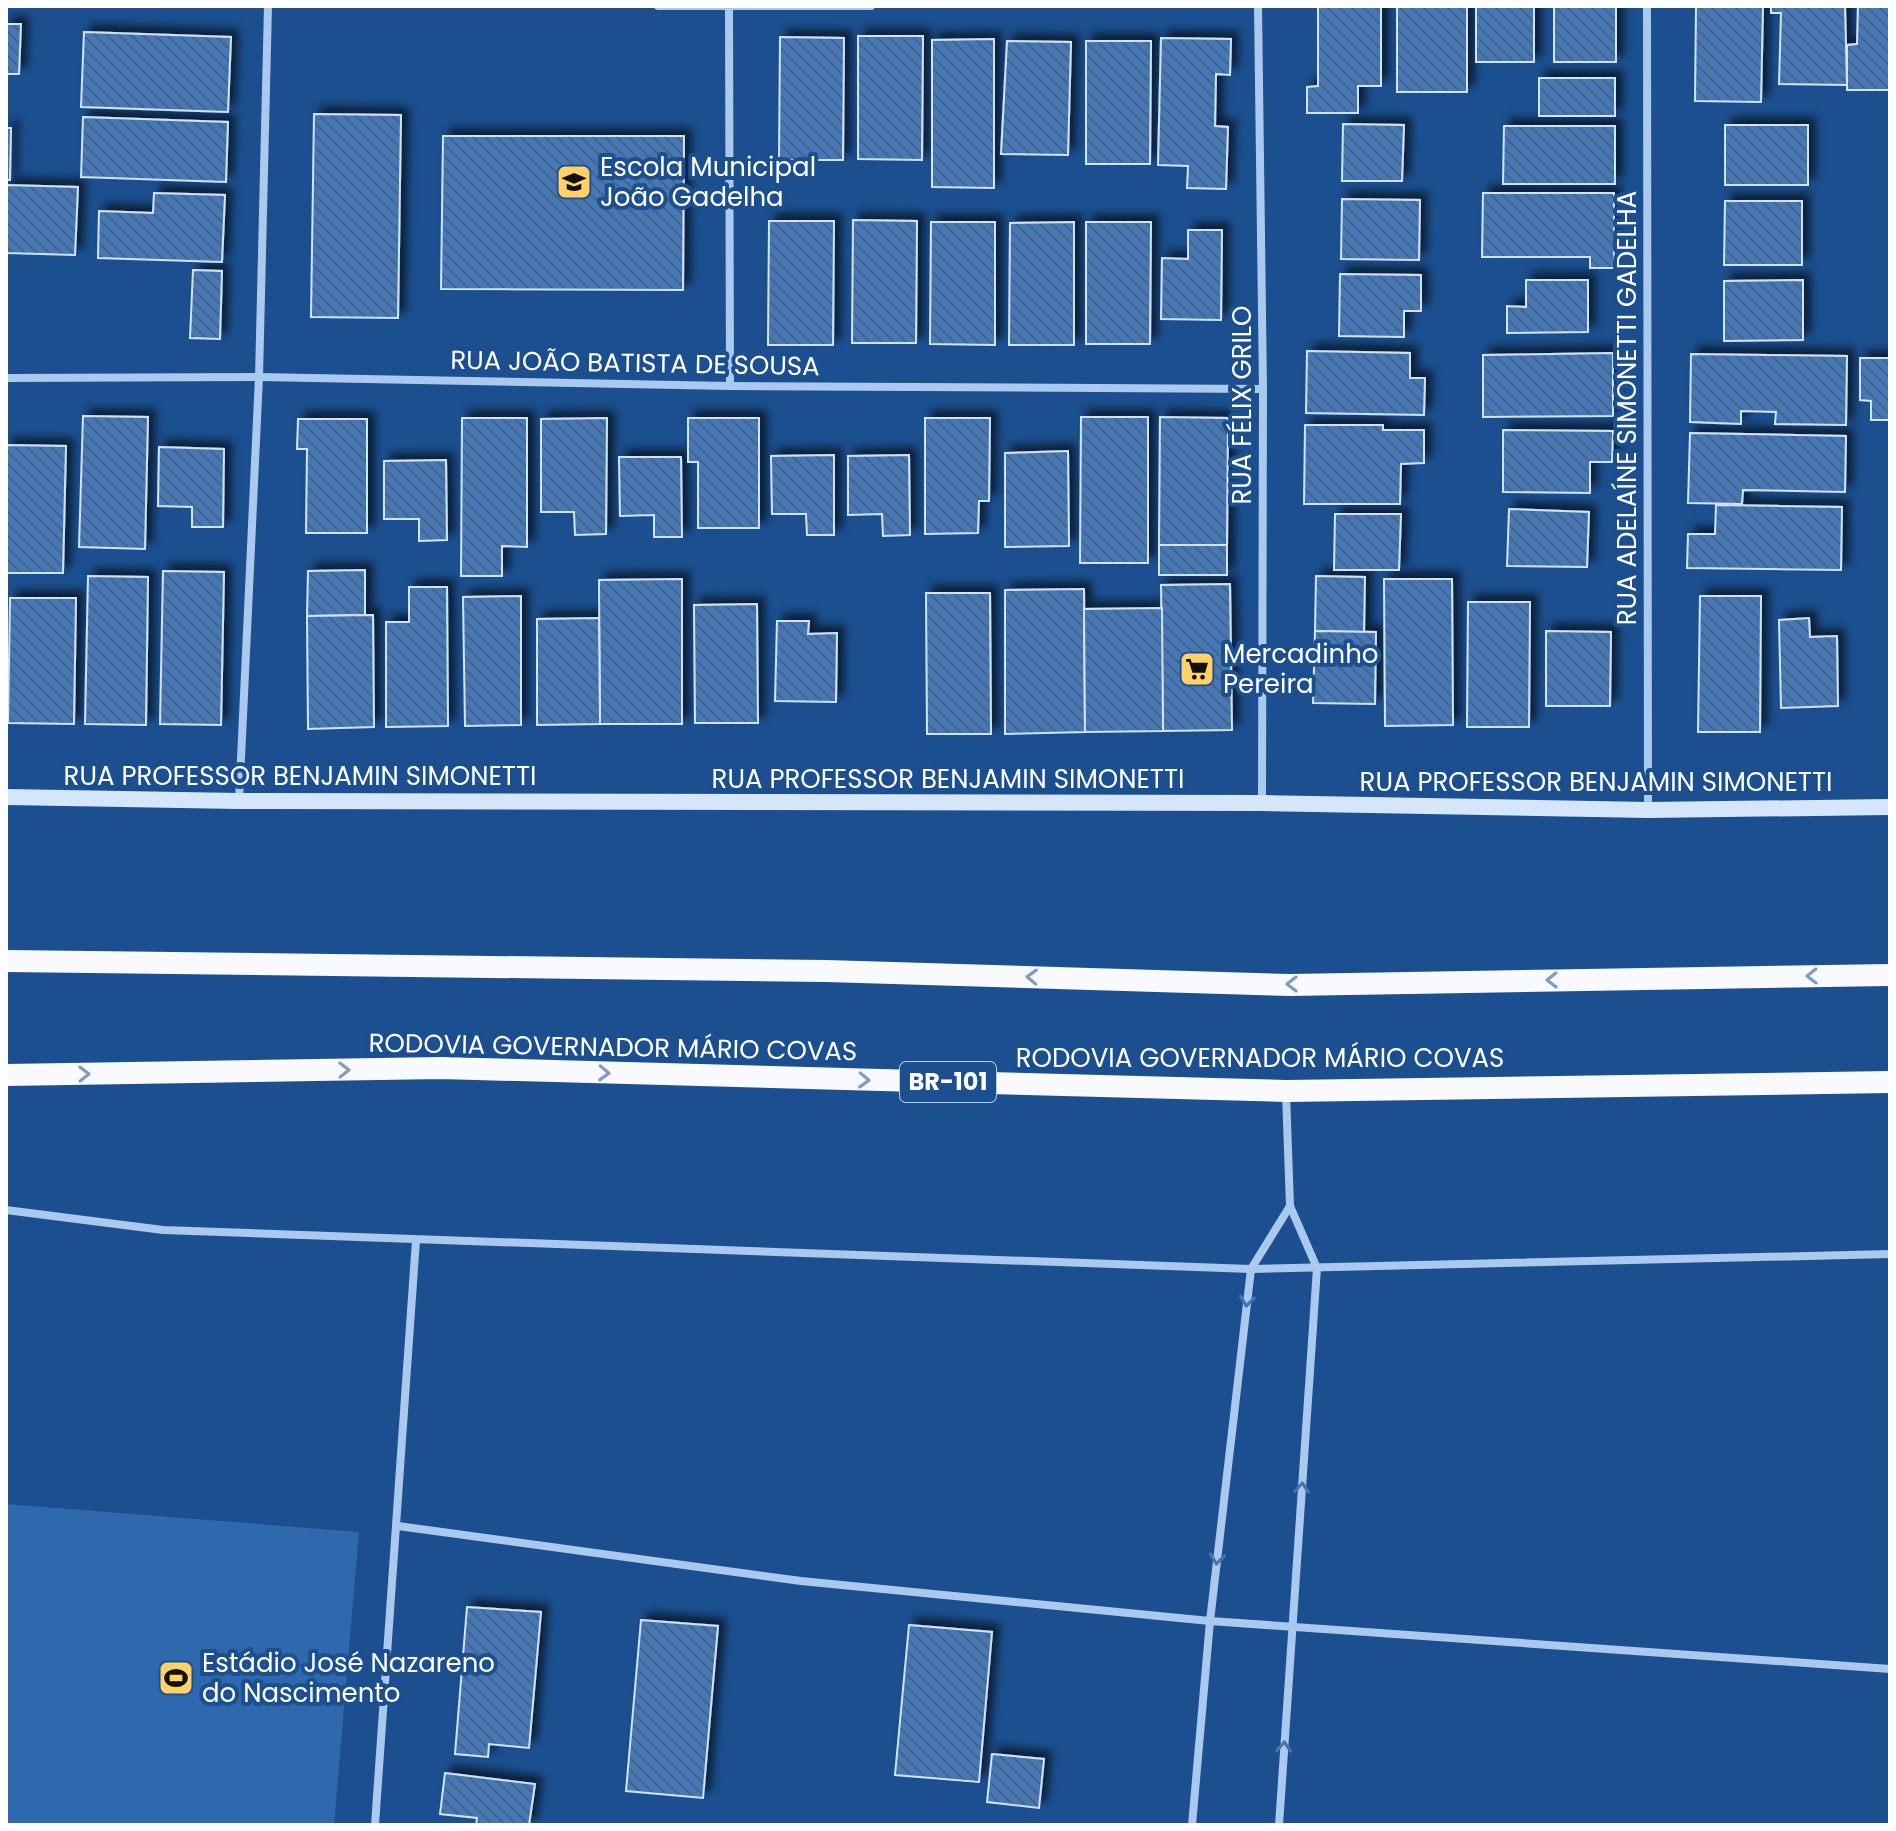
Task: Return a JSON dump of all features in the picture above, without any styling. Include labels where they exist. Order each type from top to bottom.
[{"type":"highway","points":[[6,961],[826,971],[1290,985],[1890,975]]},
{"type":"highway","name":"RODOVIA GOVERNADOR MÁRIO COVAS","points":[[6,1075],[441,1068],[1286,1091],[1890,1082]]},
{"type":"main road","name":"RUA PROFESSOR BENJAMIN SIMONETTI","points":[[6,797],[239,801],[1262,803],[1648,810],[1890,807]]},
{"type":"street","points":[[239,801],[259,377],[268,6]]},
{"type":"street","points":[[658,6],[871,6]]},
{"type":"street","name":"RUA FÉLIX GRILO","points":[[1258,6],[1263,389],[1262,803]]},
{"type":"street","name":"RUA ADELAÍNE SIMONETTI GADELHA","points":[[1647,6],[1648,810]]},
{"type":"street","points":[[729,7],[730,386]]},
{"type":"street","name":"RUA JOÃO BATISTA DE SOUSA","points":[[6,378],[259,377],[730,386],[1263,389]]},
{"type":"street","points":[[1279,1825],[1317,1268],[1290,1206],[1286,1091]]},
{"type":"street","points":[[1192,1825],[1210,1621],[1251,1269],[1290,1206]]},
{"type":"street","points":[[6,1210],[163,1230],[1251,1269],[1890,1254]]},
{"type":"street","points":[[375,1825],[416,1240]]},
{"type":"street","points":[[398,1526],[801,1581],[1210,1621],[1890,1669]]},
{"type":"shaded area","name":"Estádio José Nazareno do Nascimento","points":[[6,1504],[359,1532],[334,1825],[6,1825]]},
{"type":"building","points":[[1318,6],[1381,6],[1381,86],[1358,86],[1358,113],[1307,113],[1307,87],[1318,86]]},
{"type":"building","points":[[1397,6],[1467,6],[1467,92],[1397,92]]},
{"type":"building","points":[[1476,6],[1534,6],[1534,62],[1476,62]]},
{"type":"building","points":[[1554,6],[1616,6],[1616,62],[1554,62]]},
{"type":"building","points":[[1696,6],[1763,6],[1761,102],[1695,101]]},
{"type":"building","points":[[1771,6],[1845,6],[1847,85],[1779,84],[1781,13],[1771,13]]},
{"type":"building","points":[[1858,6],[1890,6],[1890,90],[1847,90],[1847,45],[1857,44]]},
{"type":"building","points":[[6,24],[21,24],[19,74],[6,74]]},
{"type":"building","points":[[84,32],[231,37],[228,112],[81,107]]},
{"type":"building","points":[[858,36],[923,36],[922,160],[858,159]]},
{"type":"building","points":[[780,37],[844,38],[843,160],[779,160]]},
{"type":"building","points":[[1161,38],[1231,39],[1230,75],[1216,74],[1215,126],[1228,127],[1226,189],[1187,188],[1188,166],[1158,165]]},
{"type":"building","points":[[994,39],[994,188],[932,187],[932,40]]},
{"type":"building","points":[[1007,41],[1071,42],[1068,155],[1001,154]]},
{"type":"building","points":[[1086,41],[1151,41],[1150,164],[1086,164]]},
{"type":"building","points":[[1539,78],[1615,78],[1615,116],[1539,116]]},
{"type":"building","points":[[314,114],[401,115],[398,318],[311,317]]},
{"type":"building","points":[[83,117],[228,122],[226,182],[81,177]]},
{"type":"building","points":[[1343,124],[1404,125],[1402,181],[1342,181]]},
{"type":"building","points":[[1725,125],[1808,125],[1808,185],[1725,185]]},
{"type":"building","points":[[1504,126],[1615,126],[1615,184],[1503,184]]},
{"type":"building","points":[[6,128],[11,128],[10,180],[6,180]]},
{"type":"building","points":[[443,136],[684,136],[683,290],[441,289]]},
{"type":"building","points":[[6,185],[78,187],[75,255],[6,253]]},
{"type":"building","points":[[154,193],[225,195],[222,262],[98,258],[99,211],[153,213]]},
{"type":"building","points":[[1483,193],[1614,193],[1614,268],[1590,268],[1590,257],[1482,257]]},
{"type":"building","points":[[1342,199],[1420,200],[1419,260],[1341,259]]},
{"type":"building","points":[[1725,201],[1802,201],[1802,265],[1724,265]]},
{"type":"building","points":[[853,220],[917,221],[916,343],[852,343]]},
{"type":"building","points":[[769,221],[834,221],[833,345],[768,345]]},
{"type":"building","points":[[931,222],[995,222],[995,345],[930,344]]},
{"type":"building","points":[[1074,222],[1074,345],[1009,345],[1010,223]]},
{"type":"building","points":[[1086,222],[1151,222],[1150,344],[1086,344]]},
{"type":"building","points":[[1188,230],[1222,230],[1221,320],[1161,319],[1162,258],[1188,259]]},
{"type":"building","points":[[193,270],[222,271],[220,339],[190,338]]},
{"type":"building","points":[[1340,274],[1421,275],[1421,311],[1404,311],[1404,337],[1339,336]]},
{"type":"building","points":[[1526,280],[1588,280],[1588,332],[1507,333],[1507,306],[1526,307]]},
{"type":"building","points":[[1803,280],[1803,340],[1724,341],[1724,281]]},
{"type":"building","points":[[1307,351],[1410,353],[1410,378],[1425,378],[1424,415],[1306,413]]},
{"type":"building","points":[[1613,353],[1613,416],[1483,417],[1483,355]]},
{"type":"building","points":[[1691,354],[1847,356],[1846,425],[1775,424],[1776,412],[1741,411],[1741,424],[1690,422]]},
{"type":"building","points":[[1860,358],[1890,358],[1890,420],[1871,420],[1871,401],[1860,400]]},
{"type":"building","points":[[83,416],[148,417],[145,549],[79,547]]},
{"type":"building","points":[[1081,417],[1148,417],[1148,563],[1080,563]]},
{"type":"building","points":[[1160,417],[1228,418],[1227,545],[1159,545]]},
{"type":"building","points":[[462,418],[527,418],[527,547],[502,546],[502,576],[461,576]]},
{"type":"building","points":[[607,418],[606,534],[575,535],[574,512],[541,512],[541,419]]},
{"type":"building","points":[[688,418],[759,418],[759,528],[698,528],[698,462],[688,462]]},
{"type":"building","points":[[925,418],[990,418],[989,501],[979,501],[978,533],[925,534]]},
{"type":"building","points":[[298,419],[367,419],[367,533],[306,533],[307,449],[297,449]]},
{"type":"building","points":[[1305,425],[1383,425],[1383,430],[1424,430],[1424,463],[1401,464],[1400,504],[1304,504]]},
{"type":"building","points":[[1503,430],[1613,431],[1612,462],[1590,462],[1590,493],[1503,492]]},
{"type":"building","points":[[1690,433],[1846,436],[1845,492],[1743,490],[1742,504],[1688,503]]},
{"type":"building","points":[[6,445],[66,446],[63,573],[6,573]]},
{"type":"building","points":[[159,447],[224,449],[223,527],[192,527],[192,507],[158,506]]},
{"type":"building","points":[[1068,451],[1069,546],[1005,547],[1005,453]]},
{"type":"building","points":[[834,455],[834,535],[807,535],[806,514],[772,514],[771,456]]},
{"type":"building","points":[[909,455],[910,535],[883,536],[882,514],[848,515],[848,456]]},
{"type":"building","points":[[619,457],[681,457],[682,537],[654,537],[654,515],[620,516]]},
{"type":"building","points":[[446,460],[447,540],[419,541],[419,519],[384,519],[384,461]]},
{"type":"building","points":[[1716,505],[1842,507],[1841,570],[1687,568],[1688,534],[1715,534]]},
{"type":"building","points":[[1509,509],[1589,512],[1587,567],[1507,566]]},
{"type":"building","points":[[1335,514],[1401,514],[1399,570],[1334,570]]},
{"type":"building","points":[[1159,545],[1227,545],[1227,575],[1159,575]]},
{"type":"building","points":[[365,570],[365,615],[307,616],[308,571]]},
{"type":"building","points":[[163,571],[224,572],[221,725],[160,724]]},
{"type":"building","points":[[88,576],[148,577],[146,725],[85,724]]},
{"type":"building","points":[[1316,576],[1365,577],[1364,632],[1315,631]]},
{"type":"building","points":[[682,579],[682,724],[600,724],[599,580]]},
{"type":"building","points":[[1384,579],[1452,579],[1453,725],[1385,726]]},
{"type":"building","name":"Mercadinho Pereira","points":[[1230,584],[1232,730],[1163,731],[1161,585]]},
{"type":"building","points":[[409,587],[447,587],[448,726],[386,727],[386,622],[409,622]]},
{"type":"building","points":[[1084,589],[1085,732],[1005,734],[1005,590]]},
{"type":"building","points":[[926,593],[990,593],[991,734],[927,734]]},
{"type":"building","points":[[521,596],[521,725],[465,726],[463,597]]},
{"type":"building","points":[[1700,596],[1761,596],[1760,732],[1698,732]]},
{"type":"building","points":[[10,598],[76,598],[74,724],[8,723]]},
{"type":"building","points":[[1468,602],[1530,602],[1529,727],[1467,727]]},
{"type":"building","points":[[757,604],[758,723],[695,723],[694,605]]},
{"type":"building","points":[[1162,608],[1163,731],[1085,732],[1084,609]]},
{"type":"building","points":[[373,615],[374,727],[308,729],[307,616]]},
{"type":"building","points":[[599,618],[600,724],[537,725],[537,619]]},
{"type":"building","points":[[1809,618],[1810,637],[1837,636],[1838,706],[1781,708],[1779,620]]},
{"type":"building","points":[[777,621],[809,621],[808,634],[837,633],[836,702],[775,701]]},
{"type":"building","points":[[1315,631],[1376,632],[1375,704],[1313,703]]},
{"type":"building","points":[[1546,631],[1611,632],[1610,706],[1546,706]]},
{"type":"building","points":[[467,1607],[541,1612],[529,1748],[489,1744],[488,1757],[455,1754]]},
{"type":"building","points":[[641,1620],[718,1626],[703,1798],[626,1791]]},
{"type":"building","points":[[909,1625],[992,1632],[979,1782],[895,1775]]},
{"type":"building","points":[[992,1754],[1044,1759],[1039,1808],[987,1802]]},
{"type":"building","points":[[445,1773],[535,1784],[529,1825],[476,1825],[477,1818],[440,1814]]},
{"type":"place","name":"Escola Municipal João Gadelha","points":[[574,182]]},
{"type":"place","name":"Mercadinho Pereira","points":[[1197,669]]},
{"type":"place","name":"Estádio José Nazareno do Nascimento","points":[[176,1678]]}]
